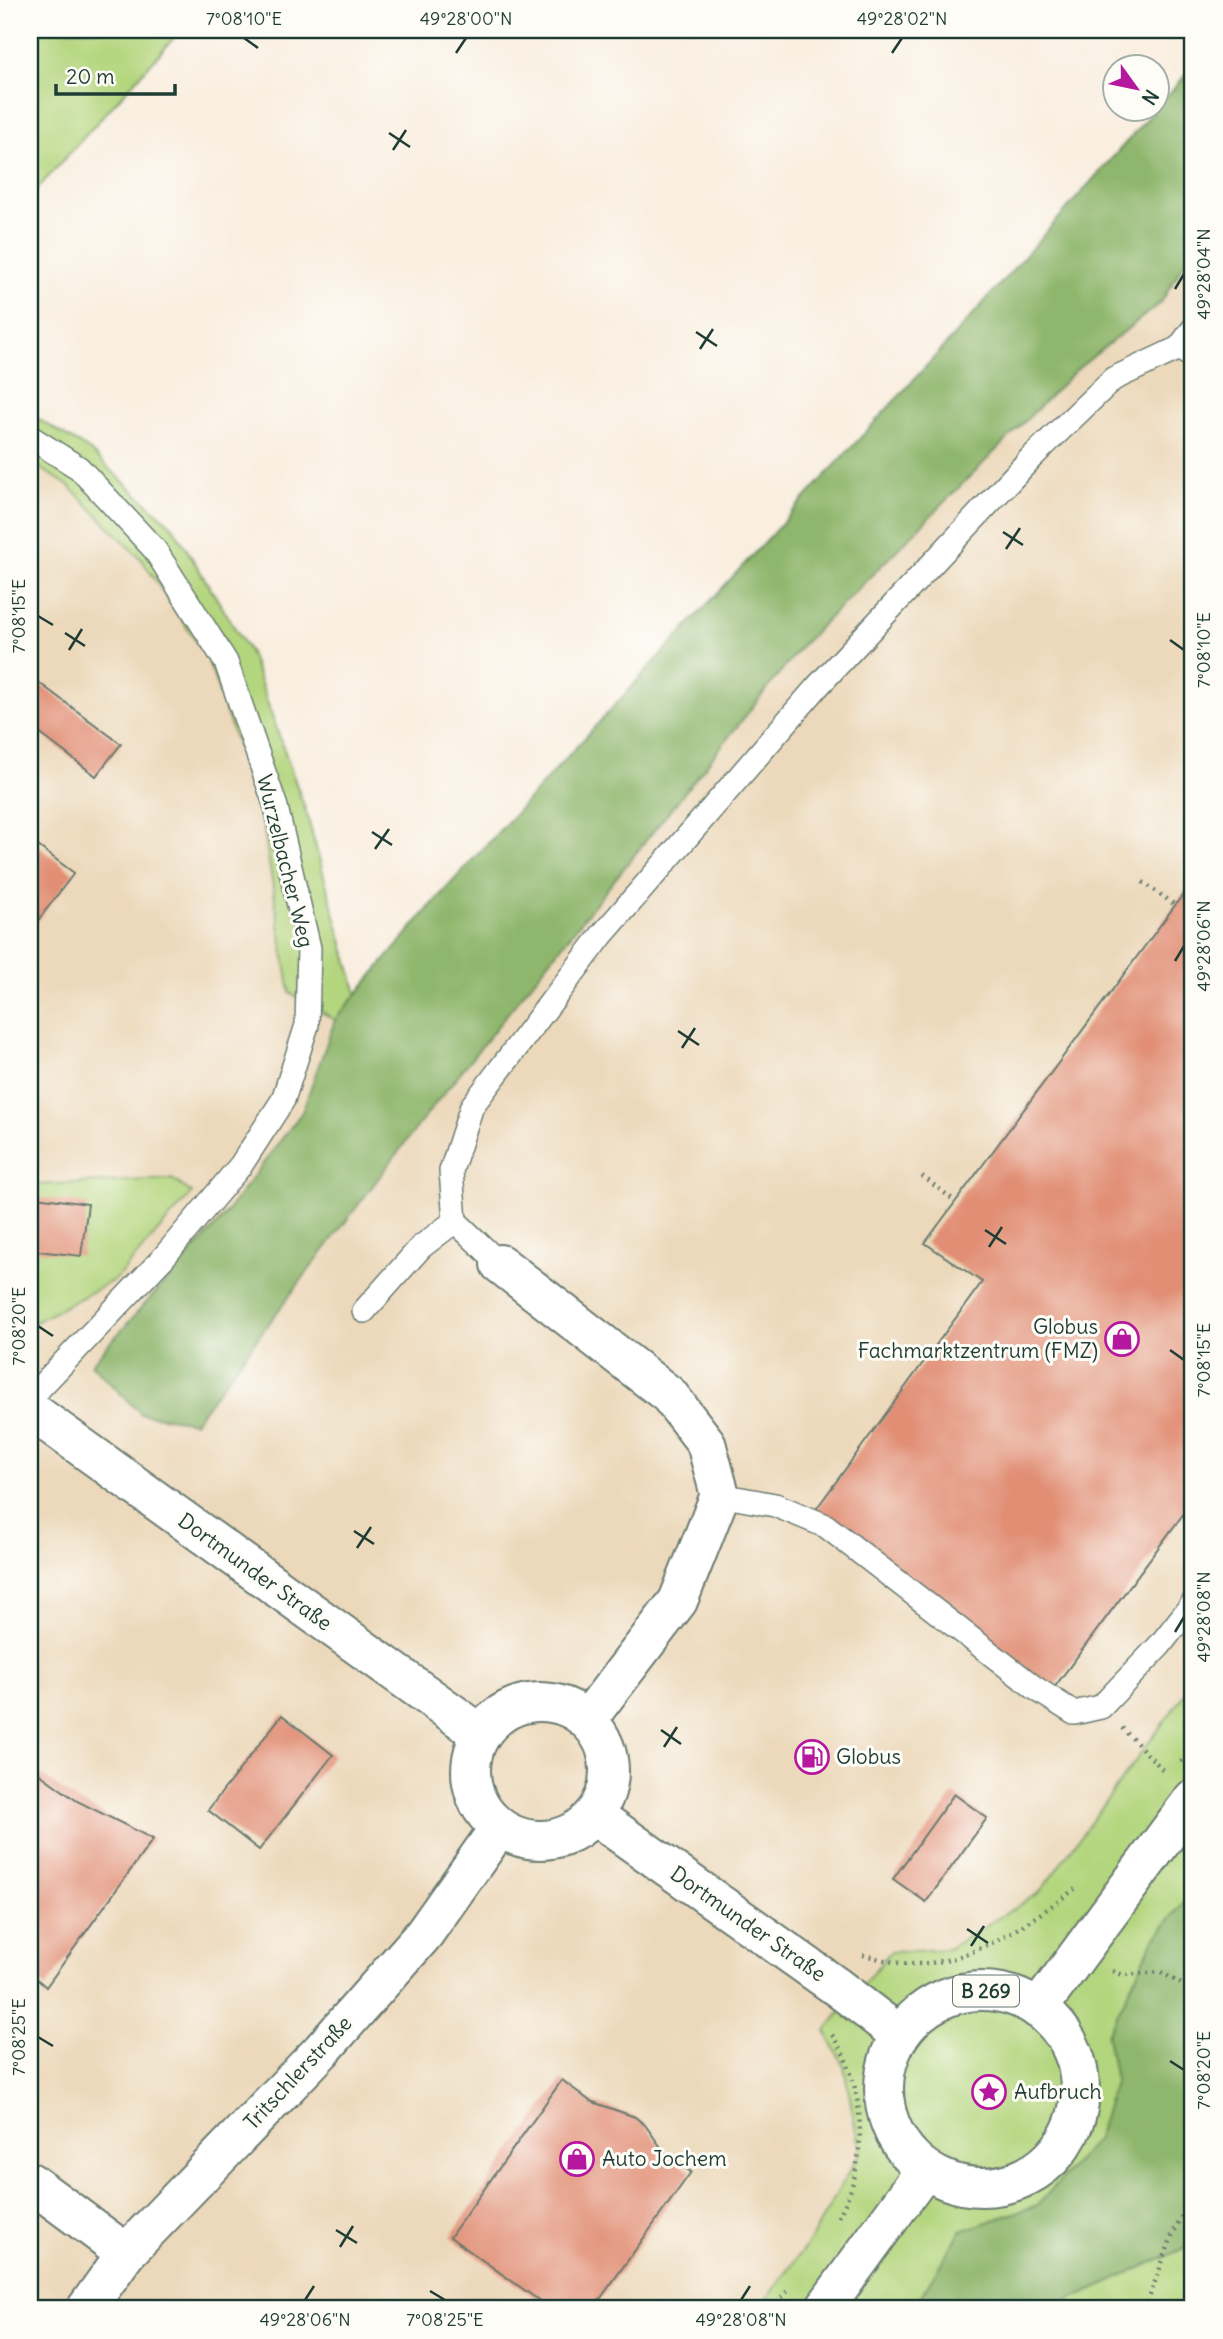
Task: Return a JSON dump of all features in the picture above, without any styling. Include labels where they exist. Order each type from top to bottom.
[{"type":"street","points":[[500,1264],[669,1395],[706,1443],[720,1495],[678,1601],[587,1720]]},
{"type":"street","name":"Dortmunder Straße","points":[[30,1410],[481,1734]]},
{"type":"street","points":[[543,1702],[567,1707],[587,1720],[600,1736],[607,1756],[609,1776],[604,1797],[594,1815],[579,1829],[559,1838],[539,1841],[518,1837],[499,1828],[484,1813],[474,1795],[472,1753],[481,1734],[497,1716],[519,1705],[543,1702]]},
{"type":"street","name":"B 269","points":[[1038,2009],[1077,1956],[1185,1792]]},
{"type":"street","name":"Dortmunder Straße","points":[[594,1815],[837,1987],[900,2035]]},
{"type":"street","name":"Tritschlerstraße","points":[[86,2309],[126,2253],[321,2051],[424,1934],[499,1828]]},
{"type":"street","name":"B 269","points":[[989,1991],[1014,1996],[1038,2009],[1059,2028],[1073,2052],[1079,2079],[1079,2107],[1069,2133],[1053,2157],[1032,2174],[1005,2185],[977,2188],[950,2183],[925,2170],[903,2149],[894,2132],[883,2093],[887,2063],[900,2035],[917,2015],[939,2001],[963,1993],[989,1991]]},
{"type":"street","points":[[824,2309],[925,2170]]},
{"type":"street","points":[[30,2182],[126,2253]]},
{"type":"lane","points":[[500,1264],[455,1221],[451,1171],[472,1106],[602,935],[817,687],[1031,458],[1113,379],[1186,352],[1193,329]]},
{"type":"lane","name":"Wurzelbacher Weg","points":[[30,437],[79,468],[155,550],[226,662],[276,807],[309,948],[307,1025],[283,1100],[241,1165],[163,1258],[30,1398]]},
{"type":"lane","points":[[364,1311],[421,1247],[455,1221]]},
{"type":"lane","points":[[720,1495],[775,1505],[826,1526],[1035,1688],[1074,1713],[1101,1707],[1160,1645],[1193,1603]]},
{"type":"path","points":[[1143,882],[1175,905]]},
{"type":"path","points":[[922,1176],[955,1201]]},
{"type":"path","points":[[1101,1707],[1185,1792]]},
{"type":"path","points":[[1185,1792],[1193,1746]]},
{"type":"path","points":[[833,2226],[845,2206],[857,2170],[860,2133],[855,2092],[840,2046],[817,2014],[860,1954],[910,1965],[955,1959],[1031,1920],[1082,1884]]},
{"type":"path","points":[[1077,1956],[1123,1975],[1161,1972],[1193,1991]]},
{"type":"path","points":[[1145,2309],[1172,2236],[1193,2193]]},
{"type":"path","points":[[773,2309],[789,2288]]},
{"type":"path","points":[[1180,2309],[1193,2306]]},
{"type":"shaded area","points":[[1193,249],[1193,1682],[1040,1892],[948,1949],[890,1952],[825,2030],[844,2066],[860,2152],[811,2239],[759,2309],[30,2309],[30,462],[69,486],[142,560],[207,658],[261,813],[290,993],[335,1020],[302,1112],[219,1222],[194,1422],[424,1118],[803,644],[1075,371],[1161,302]]},
{"type":"green space","points":[[30,30],[181,30],[30,197]]},
{"type":"green space","points":[[1193,67],[1193,249],[1161,302],[1075,371],[803,644],[424,1118],[194,1422],[141,1414],[91,1364],[219,1222],[302,1112],[335,1020],[434,902],[953,337],[1144,122],[1170,122],[1170,93]]},
{"type":"green space","points":[[30,414],[89,450],[173,527],[250,653],[306,812],[357,994],[335,1020],[290,993],[261,813],[207,658],[142,560],[69,486],[30,462]]},
{"type":"green space","points":[[172,1179],[192,1193],[116,1279],[30,1325],[30,1185]]},
{"type":"green space","points":[[1193,1682],[1193,1890],[1152,1943],[1107,2035],[1115,2080],[1097,2139],[1038,2205],[961,2231],[915,2307],[923,2309],[759,2309],[811,2239],[860,2152],[844,2066],[825,2031],[890,1952],[948,1949],[1040,1892]]},
{"type":"green space","points":[[1193,1890],[1193,2244],[1048,2309],[914,2307],[961,2231],[1038,2205],[1097,2139],[1115,2080],[1107,2035],[1152,1943]]},
{"type":"green space","points":[[1193,2244],[1193,2309],[1048,2309]]},
{"type":"building","points":[[30,676],[121,744],[96,776],[30,726]]},
{"type":"building","points":[[30,840],[74,873],[30,931]]},
{"type":"building","points":[[1193,881],[1193,1501],[1053,1689],[814,1512],[982,1282],[925,1243]]},
{"type":"building","points":[[36,1197],[88,1204],[81,1256],[30,1250]]},
{"type":"building","points":[[282,1715],[333,1755],[259,1850],[208,1810]]},
{"type":"building","points":[[30,1767],[77,1801],[153,1839],[46,1987],[30,1973]]},
{"type":"building","points":[[954,1794],[987,1818],[926,1902],[893,1879]]},
{"type":"building","points":[[562,2080],[590,2101],[635,2117],[645,2125],[665,2153],[691,2172],[593,2309],[551,2309],[450,2237]]},
{"type":"place","name":"Globus Fachmarktzentrum (FMZ)","points":[[1122,1339]]},
{"type":"place","name":"Globus","points":[[812,1757]]},
{"type":"place","name":"Aufbruch","points":[[989,2092]]},
{"type":"place","name":"Auto Jochem","points":[[577,2159]]}]
